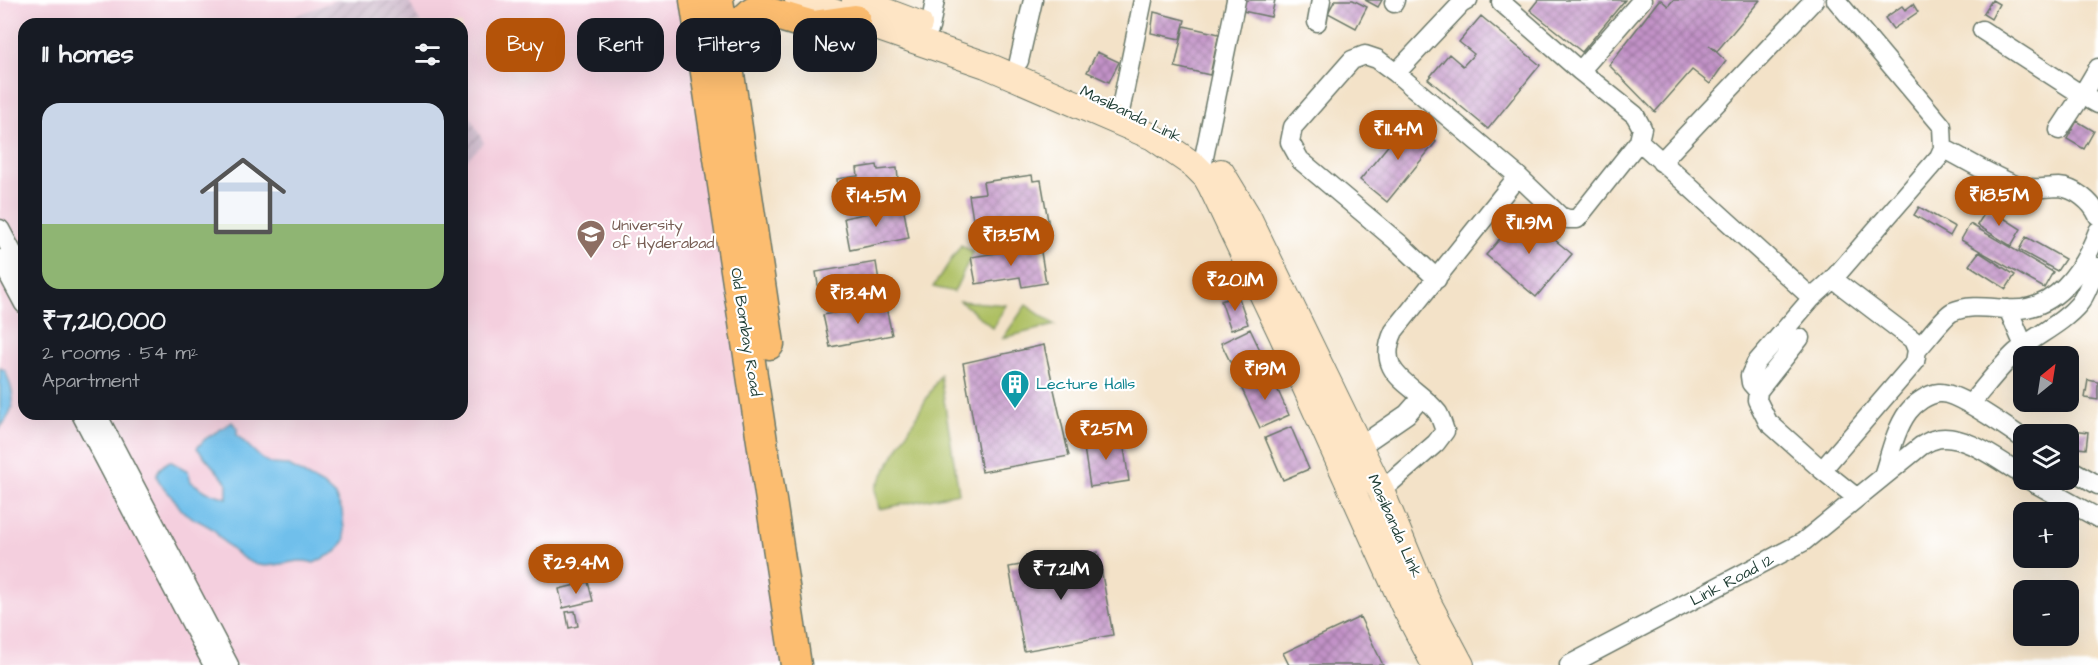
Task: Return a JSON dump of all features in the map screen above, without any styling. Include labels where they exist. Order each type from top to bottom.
[{"type":"main road","name":"Old Bombay Road","points":[[695,0],[796,665]]},
{"type":"main road","name":"Old Bombay Road","points":[[718,0],[721,18]]},
{"type":"main road","points":[[798,0],[856,5],[986,65],[1143,133],[1177,153],[1203,162]]},
{"type":"main road","points":[[746,18],[754,11],[763,10],[813,26],[856,5]]},
{"type":"main road","name":"Masibanda Link","points":[[856,5],[930,28],[1019,61],[1166,127],[1203,162],[1218,168],[1241,206],[1248,240],[1359,447],[1381,491],[1426,599],[1461,665]]},
{"type":"main road","name":"Old Bombay Road","points":[[730,72],[816,665]]},
{"type":"main road","points":[[1248,240],[1404,606],[1435,665]]},
{"type":"street","points":[[930,28],[935,0]]},
{"type":"street","points":[[1019,61],[1033,0]]},
{"type":"street","points":[[1121,107],[1143,0]]},
{"type":"street","points":[[1203,162],[1236,0]]},
{"type":"street","points":[[1317,21],[1321,0]]},
{"type":"street","points":[[1396,73],[1461,4],[1468,0]]},
{"type":"street","points":[[1580,71],[1642,0]]},
{"type":"street","points":[[1661,162],[1814,0]]},
{"type":"street","points":[[1758,391],[1751,383],[1752,370],[1812,298],[1833,279],[1939,157],[1943,148],[1942,126],[1836,0]]},
{"type":"street","points":[[1437,279],[1300,160],[1290,142],[1293,127],[1353,60],[1365,55],[1377,58],[1518,176],[1560,216],[1577,219],[1639,141],[1642,128],[1635,115],[1580,71],[1501,1]]},
{"type":"street","points":[[1982,30],[2098,104]]},
{"type":"street","points":[[2059,130],[2098,68]]},
{"type":"street","points":[[1639,141],[1812,298]]},
{"type":"street","points":[[1943,148],[2020,187],[2067,189],[2082,196],[2098,216]]},
{"type":"street","points":[[1381,491],[1436,443],[1445,431],[1439,414],[1390,367],[1387,345],[1394,331],[1518,176]]},
{"type":"street","points":[[0,229],[18,263]]},
{"type":"street","points":[[1917,350],[1951,312],[1974,307],[2032,309],[2059,293],[2087,257],[2098,231]]},
{"type":"street","points":[[0,259],[18,293]]},
{"type":"street","points":[[2008,309],[2024,346],[2079,304],[2088,291],[2092,276],[2098,267]]},
{"type":"street","points":[[1822,470],[1915,362],[1917,350],[1913,340],[1833,279]]},
{"type":"street","points":[[2039,305],[2046,330]]},
{"type":"street","points":[[1800,338],[1758,391],[1757,400],[1768,422],[1857,498]]},
{"type":"street","points":[[1970,405],[2013,356]]},
{"type":"street","name":"Link Road 12","points":[[1883,476],[1909,411],[1923,399],[1940,393],[1955,397],[1970,405],[2013,432]]},
{"type":"street","points":[[1359,447],[1407,414],[1420,398]]},
{"type":"street","points":[[84,420],[210,645],[229,665]]},
{"type":"street","points":[[100,420],[210,645],[213,665]]},
{"type":"street","name":"Link Road 12","points":[[1569,665],[1803,542],[1920,446],[1935,439],[1956,439],[1976,447],[2013,469]]},
{"type":"street","points":[[2079,474],[2098,485]]},
{"type":"street","points":[[2048,490],[2098,518]]},
{"type":"shaded area","name":"University of Hyderabad","points":[[0,0],[684,0],[687,18],[676,18],[676,72],[695,72],[785,665],[0,665]]},
{"type":"shaded area","points":[[337,0],[408,0],[418,18],[290,18]]},
{"type":"shaded area","points":[[468,112],[484,143],[468,158]]},
{"type":"green space","points":[[961,245],[973,252],[954,292],[933,287]]},
{"type":"green space","points":[[960,301],[1006,305],[993,328]]},
{"type":"green space","points":[[1026,305],[1055,325],[1003,338]]},
{"type":"green space","points":[[940,375],[959,493],[879,509],[875,489]]},
{"type":"water","points":[[0,368],[5,370],[13,393],[13,400],[10,413],[0,428]]},
{"type":"water","points":[[232,422],[237,428],[237,435],[262,459],[272,464],[287,465],[323,485],[335,496],[342,510],[345,540],[336,552],[314,563],[300,561],[266,566],[254,564],[234,551],[213,529],[185,513],[160,484],[158,471],[170,461],[188,471],[191,482],[207,492],[227,498],[227,483],[197,448],[205,439]]},
{"type":"building","points":[[1241,0],[1275,0],[1271,17],[1238,10]]},
{"type":"building","points":[[1335,0],[1353,0],[1367,7],[1356,28],[1328,13]]},
{"type":"building","points":[[1365,0],[1382,0],[1378,7]]},
{"type":"building","points":[[1538,0],[1625,0],[1582,52],[1530,10]]},
{"type":"building","points":[[1659,0],[1668,6],[1673,0],[1760,0],[1717,51],[1709,45],[1726,61],[1710,84],[1692,70],[1655,112],[1609,65]]},
{"type":"building","points":[[1992,0],[1999,4],[1991,19],[1983,14]]},
{"type":"building","points":[[1913,4],[1918,12],[1893,29],[1885,18],[1902,6],[1905,10]]},
{"type":"building","points":[[1154,12],[1185,20],[1180,39],[1151,33]]},
{"type":"building","points":[[1481,16],[1540,65],[1488,129],[1428,79],[1449,54],[1463,66],[1474,54],[1459,42]]},
{"type":"building","points":[[1184,26],[1219,34],[1210,75],[1175,67]]},
{"type":"building","points":[[1097,52],[1119,62],[1109,82],[1087,72]]},
{"type":"building","points":[[1408,121],[1436,142],[1387,202],[1360,180]]},
{"type":"building","points":[[2077,121],[2094,131],[2084,149],[2067,139]]},
{"type":"building","points":[[877,165],[878,170],[897,168],[898,179],[894,179],[895,186],[899,186],[901,198],[885,200],[883,191],[875,192],[876,198],[867,199],[866,193],[859,194],[860,203],[840,206],[839,197],[845,196],[844,189],[838,190],[837,179],[858,176],[857,168]]},
{"type":"building","points":[[1032,175],[1033,181],[1041,180],[1050,232],[977,244],[969,195],[985,193],[983,182]]},
{"type":"building","points":[[903,206],[909,238],[850,250],[844,218]]},
{"type":"building","points":[[1919,207],[1955,227],[1950,236],[1914,215]]},
{"type":"building","points":[[1988,208],[2021,229],[2011,246],[1977,225]]},
{"type":"building","points":[[1522,213],[1572,254],[1536,297],[1486,255]]},
{"type":"building","points":[[1970,224],[2053,272],[2044,288],[1961,240]]},
{"type":"building","points":[[2026,237],[2065,259],[2057,271],[2019,250]]},
{"type":"building","points":[[1040,246],[1046,283],[1022,287],[1020,277],[976,284],[971,257]]},
{"type":"building","points":[[1979,252],[2015,275],[2006,289],[1969,265]]},
{"type":"building","points":[[876,262],[881,294],[821,304],[816,272]]},
{"type":"building","points":[[1238,295],[1248,324],[1231,330],[1221,301]]},
{"type":"building","points":[[885,302],[892,335],[830,347],[823,315]]},
{"type":"building","points":[[1250,329],[1270,371],[1241,384],[1221,343]]},
{"type":"building","name":"Lecture Halls","points":[[1044,345],[1069,456],[982,472],[963,363]]},
{"type":"building","points":[[1270,373],[1289,415],[1260,428],[1241,387]]},
{"type":"building","points":[[2088,380],[2098,382],[2098,400],[2085,398]]},
{"type":"building","points":[[1291,427],[1309,469],[1283,480],[1265,438]]},
{"type":"building","points":[[2079,431],[2088,432],[2086,449],[2079,448]]},
{"type":"building","points":[[1122,435],[1129,481],[1090,487],[1083,441]]},
{"type":"building","points":[[1098,552],[1113,635],[1024,651],[1009,567]]},
{"type":"building","points":[[588,582],[593,601],[563,608],[559,589]]},
{"type":"building","points":[[575,611],[578,626],[569,628],[566,612]]},
{"type":"building","points":[[1360,617],[1383,665],[1289,665],[1283,653]]},
{"type":"place","name":"University of Hyderabad","points":[[591,260]]},
{"type":"place","name":"Lecture Halls","points":[[1015,410]]}]
